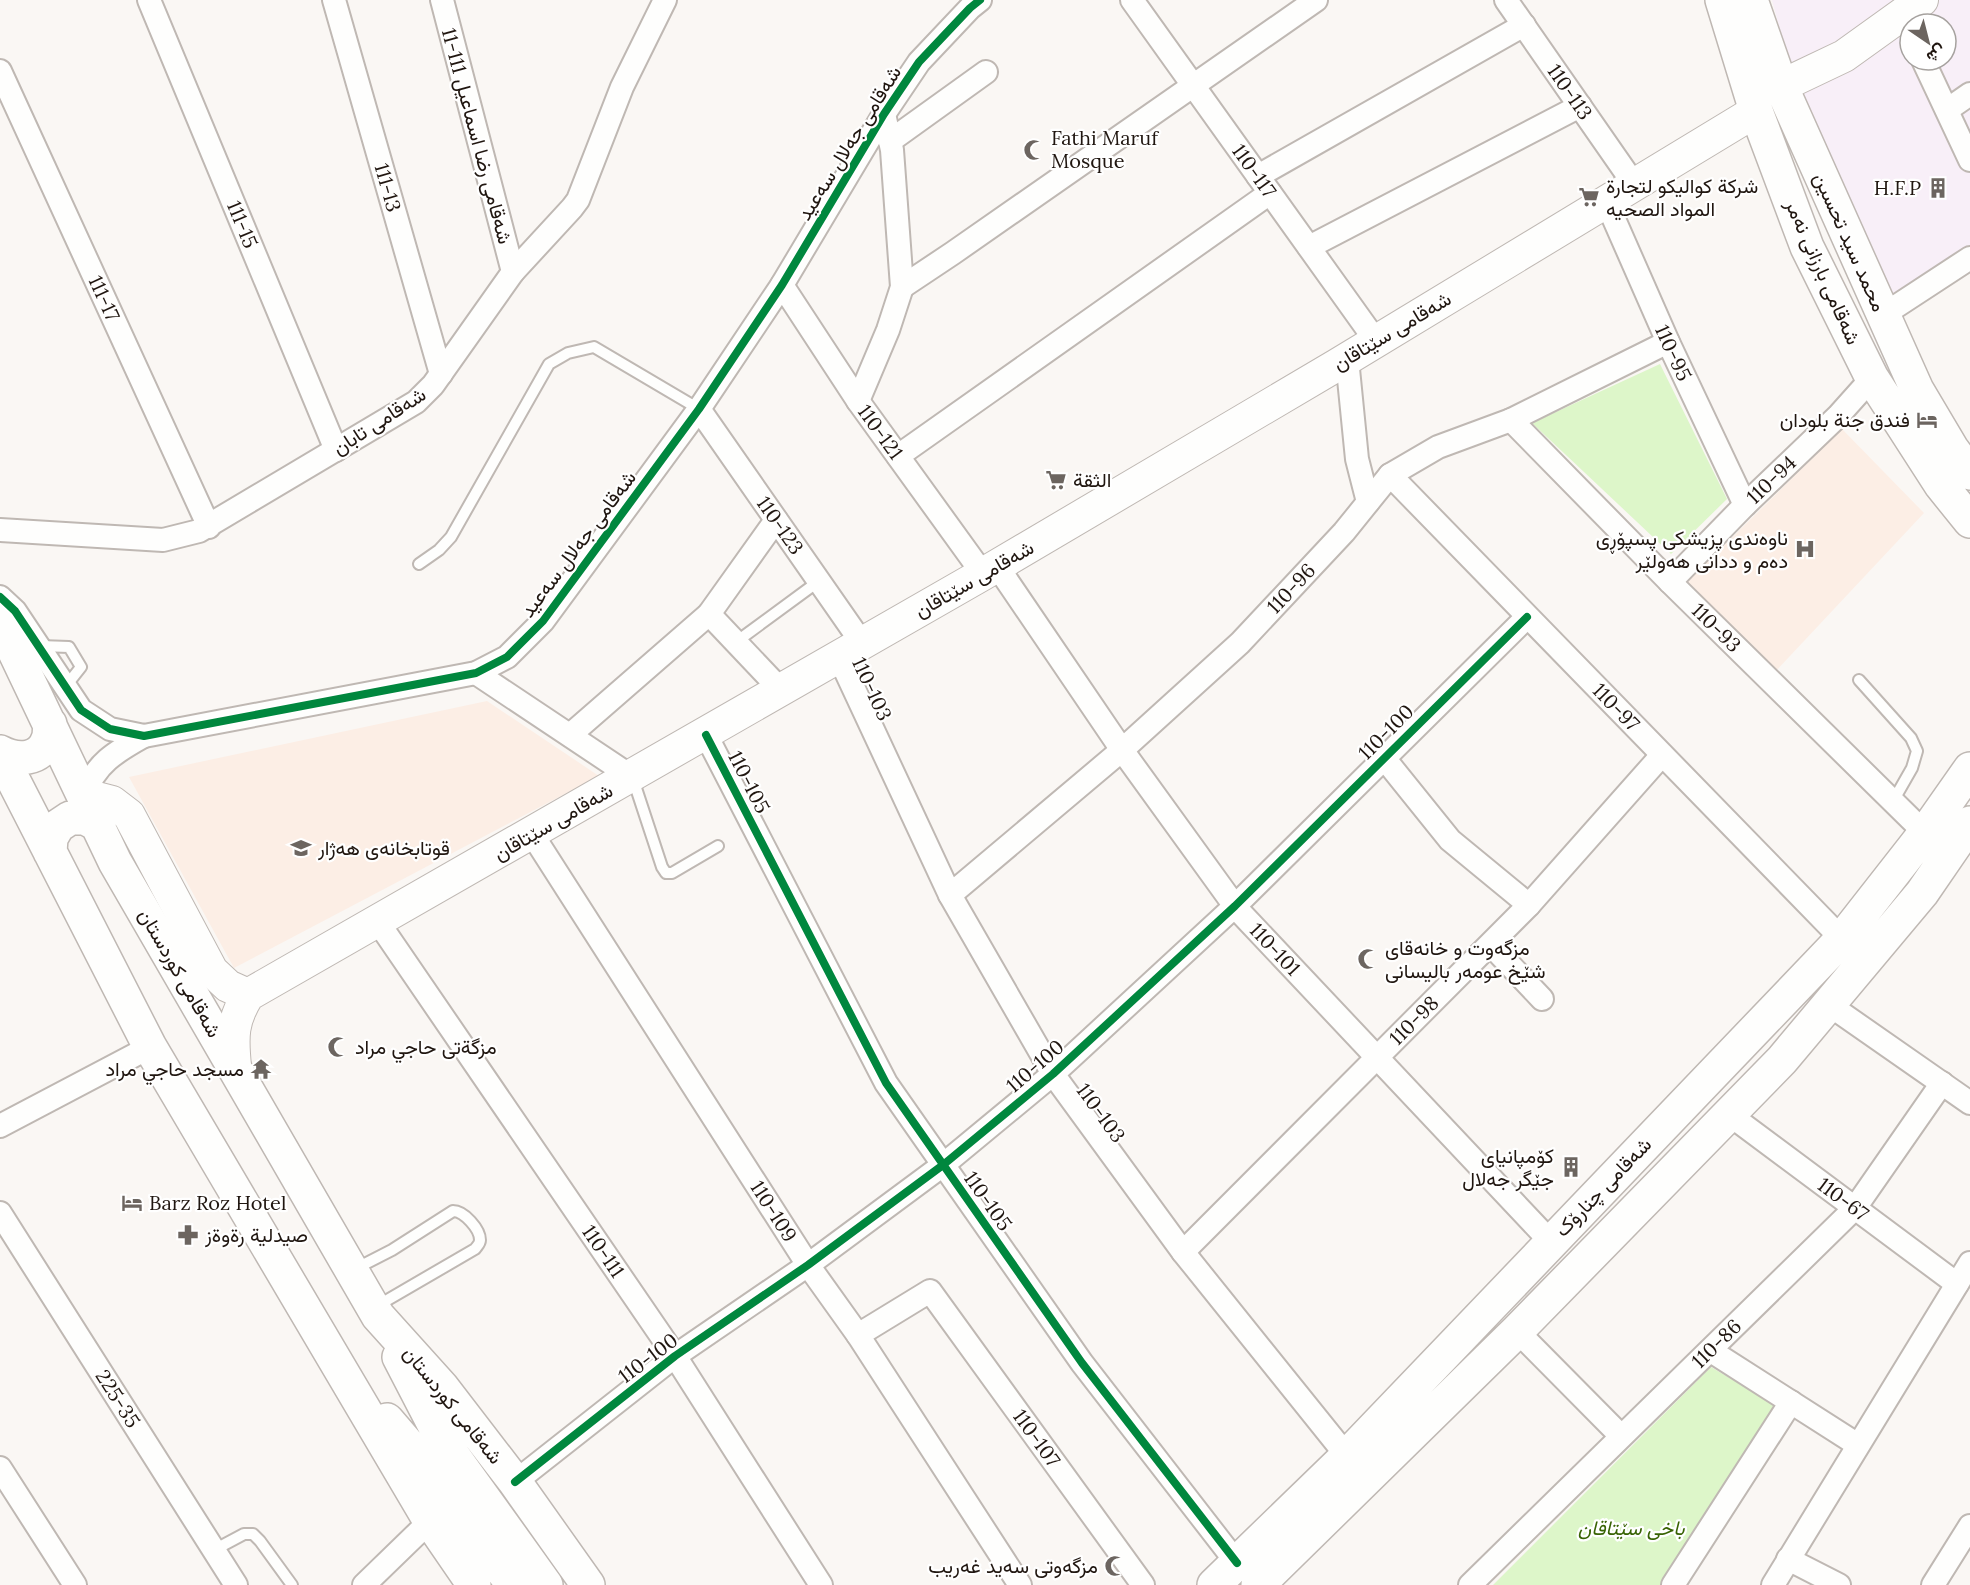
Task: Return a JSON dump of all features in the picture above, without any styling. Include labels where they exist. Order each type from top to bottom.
[{"type":"main road","name":"شەقامی بارزانی نەمر","points":[[1722,0],[1756,111],[1807,247],[1872,378],[1941,485],[1970,521]]},
{"type":"main road","name":"محمد سید تحسین","points":[[1750,0],[1781,86],[1917,390],[1952,449],[1970,473]]},
{"type":"main road","points":[[1781,86],[1844,56],[1898,25]]},
{"type":"main road","name":"شەقامی سێتاقان","points":[[248,995],[706,735],[990,570],[1347,359],[1756,111]]},
{"type":"main road","name":"شەقامی کوردستان","points":[[0,621],[115,862],[376,1312],[442,1440],[546,1585]]},
{"type":"main road","points":[[0,753],[11,758],[26,758],[40,752],[48,739],[50,724]]},
{"type":"main road","points":[[0,753],[150,1047],[430,1521],[474,1585]]},
{"type":"main road","name":"شەقامی چنارۆک","points":[[1248,1574],[1347,1456],[1842,939],[1925,833],[1970,769]]},
{"type":"main road","points":[[50,852],[54,832],[58,826],[70,818],[85,818],[91,810],[118,805],[129,815],[212,971],[228,986],[248,995],[239,1010],[234,1026],[235,1066]]},
{"type":"main road","name":"شەقامی چنارۆک","points":[[1214,1585],[1248,1574],[1517,1331],[1782,1060],[1922,893],[1970,823]]},
{"type":"main road","name":"شەقامی کوردستان","points":[[376,1312],[442,1387],[515,1482],[588,1585]]},
{"type":"main road","points":[[330,1352],[424,1463],[513,1585]]},
{"type":"street","name":"111-15","points":[[149,0],[336,450]]},
{"type":"street","name":"111-13","points":[[333,0],[441,374]]},
{"type":"street","name":"شەقامی رضا اسماعيل 111-11","points":[[442,0],[513,272]]},
{"type":"street","name":"شەقامی تابان","points":[[0,530],[164,540],[199,531],[416,402],[426,394],[441,374],[513,272],[578,200],[622,87],[665,0]]},
{"type":"street","name":"شەقامی جەلال سەعید","points":[[0,597],[15,611],[81,710],[110,729],[144,736],[476,673],[507,657],[543,621],[699,410],[782,285],[884,114],[920,63],[980,0]]},
{"type":"street","name":"110-117","points":[[1131,0],[1376,341]]},
{"type":"street","points":[[902,287],[1316,0]]},
{"type":"street","name":"110-113","points":[[1506,0],[1634,184]]},
{"type":"street","points":[[898,456],[1264,185],[1524,25]]},
{"type":"street","name":"111-17","points":[[0,70],[209,527]]},
{"type":"street","points":[[890,141],[986,72]]},
{"type":"street","points":[[1929,72],[1970,160]]},
{"type":"street","points":[[1947,110],[1970,94]]},
{"type":"street","points":[[1309,248],[1580,106]]},
{"type":"street","points":[[858,401],[888,330],[902,287],[890,141],[884,114]]},
{"type":"street","name":"110-95","points":[[1606,201],[1668,342],[1745,505]]},
{"type":"street","points":[[1883,315],[1970,258]]},
{"type":"street","name":"110-121","points":[[782,285],[858,401],[898,456],[990,570]]},
{"type":"street","name":"110-96","points":[[950,895],[1122,750],[1240,643],[1344,532],[1390,475],[1438,447],[1511,420],[1668,342]]},
{"type":"street","points":[[1347,359],[1358,459],[1368,502]]},
{"type":"street","name":"110-94","points":[[1670,582],[1745,505],[1838,416],[1872,378]]},
{"type":"street","name":"110-123","points":[[699,410],[819,581],[850,650]]},
{"type":"street","name":"110-93","points":[[1511,420],[1670,582],[1925,833]]},
{"type":"street","name":"110-97","points":[[1390,475],[1842,939]]},
{"type":"street","points":[[570,735],[709,614],[776,520]]},
{"type":"street","name":"110-101","points":[[990,570],[1235,906],[1551,1242]]},
{"type":"street","points":[[709,614],[781,690]]},
{"type":"street","name":"110-100","points":[[515,1482],[675,1356],[808,1264],[943,1165],[1053,1074],[1235,906],[1527,617]]},
{"type":"street","name":"110-103","points":[[850,650],[950,895],[1053,1074],[1183,1252],[1347,1456]]},
{"type":"street","points":[[476,673],[632,777]]},
{"type":"street","name":"110-105","points":[[706,735],[886,1083],[1082,1363],[1248,1574]]},
{"type":"street","points":[[91,810],[89,781],[101,765],[117,751],[144,736]]},
{"type":"street","name":"110-98","points":[[1183,1252],[1491,945],[1662,754]]},
{"type":"street","points":[[1384,758],[1450,840],[1529,905]]},
{"type":"street","name":"110-109","points":[[532,834],[808,1264],[858,1335],[1020,1585]]},
{"type":"street","name":"110-111","points":[[378,922],[675,1356],[821,1585]]},
{"type":"street","points":[[1491,945],[1542,999]]},
{"type":"street","points":[[1828,1005],[1970,1103]]},
{"type":"street","points":[[0,1126],[150,1047]]},
{"type":"street","name":"110-86","points":[[1470,1585],[1855,1208],[1942,1083]]},
{"type":"street","name":"110-67","points":[[1730,1115],[1957,1284]]},
{"type":"street","name":"225-35","points":[[0,1213],[236,1585]]},
{"type":"street","points":[[1773,1585],[1970,1263]]},
{"type":"street","name":"110-107","points":[[858,1335],[930,1291],[1143,1585]]},
{"type":"street","points":[[1517,1331],[1621,1436]]},
{"type":"street","points":[[1711,1351],[1858,1445]]},
{"type":"street","points":[[1673,1585],[1791,1402]]},
{"type":"street","points":[[0,1468],[75,1585]]},
{"type":"street","points":[[364,1585],[430,1521]]},
{"type":"street","points":[[1933,1585],[1970,1526]]},
{"type":"street","points":[[1788,1559],[1839,1585]]},
{"type":"lane","points":[[419,564],[451,537],[549,364],[568,353],[594,347],[699,410]]},
{"type":"lane","points":[[736,642],[819,581]]},
{"type":"lane","points":[[1859,680],[1911,738],[1917,751],[1912,768],[1892,803]]},
{"type":"lane","points":[[632,777],[659,859],[666,873],[672,873],[718,846]]},
{"type":"lane","points":[[352,1271],[392,1250],[453,1211],[460,1211],[466,1215],[480,1237],[480,1243],[475,1249],[376,1312]]},
{"type":"lane","points":[[214,1550],[244,1534],[253,1534],[292,1585]]},
{"type":"shaded area","points":[[1772,0],[1970,0],[1970,270],[1896,322],[1804,118]]},
{"type":"shaded area","name":"ناوەندی پزیشکی پسپۆڕی دەم و ددانی هەولێر","points":[[1842,429],[1924,513],[1775,672],[1684,585]]},
{"type":"shaded area","points":[[487,701],[599,776],[234,968],[129,777]]},
{"type":"green space","points":[[1660,364],[1727,499],[1671,554],[1532,423]]},
{"type":"green space","name":"باخی سێتاقان","points":[[1711,1367],[1775,1405],[1662,1585],[1493,1585]]},
{"type":"cycle path","points":[[0,597],[15,611],[81,710],[110,729],[144,736],[476,673],[507,657],[543,621],[699,409],[782,285],[884,114],[919,62],[980,0]]},
{"type":"cycle path","points":[[515,1482],[675,1356],[808,1265],[943,1165],[1053,1074],[1235,906],[1527,617]]},
{"type":"cycle path","points":[[706,735],[886,1083],[1082,1363],[1237,1563]]},
{"type":"place","name":"Fathi Maruf Mosque","points":[[1034,150]]},
{"type":"place","name":"H.F.P","points":[[1938,188]]},
{"type":"place","name":"شركة كواليكو لتجارة المواد الصحيه","points":[[1589,197]]},
{"type":"place","name":"فندق جنة بلودان","points":[[1927,420]]},
{"type":"place","name":"الثقة","points":[[1056,480]]},
{"type":"place","name":"ناوەندی پزیشکی پسپۆڕی دەم و ددانی هەولێر","points":[[1805,549]]},
{"type":"place","name":"قوتابخانەی هەژار","points":[[301,848]]},
{"type":"place","name":"مزگەوت و خانەقای شێخ عومەر بالیسانی","points":[[1368,959]]},
{"type":"place","name":"مزگةتی حاجي مراد","points":[[338,1047]]},
{"type":"place","name":"مسجد حاجي مراد","points":[[261,1069]]},
{"type":"place","name":"کۆمپانیای جێگر جەلال","points":[[1571,1167]]},
{"type":"place","name":"Barz Roz Hotel","points":[[132,1203]]},
{"type":"place","name":"صيدلية رةوةز","points":[[188,1235]]},
{"type":"place","name":"مزگەوتی سەید غەریب","points":[[1115,1566]]}]
